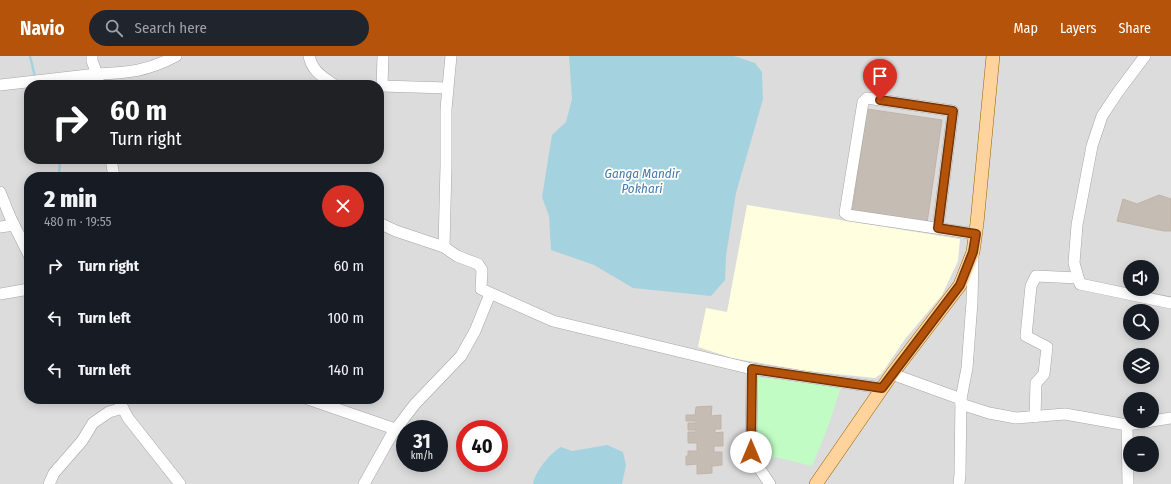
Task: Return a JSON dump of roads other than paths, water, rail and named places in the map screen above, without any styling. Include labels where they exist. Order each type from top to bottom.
[{"type":"main road","points":[[816,484],[892,374],[960,285],[973,252],[976,234],[993,56]]},
{"type":"street","points":[[92,56],[92,61],[98,79]]},
{"type":"street","points":[[82,80],[98,79],[153,67],[176,56]]},
{"type":"street","points":[[309,56],[313,69],[327,80]]},
{"type":"street","points":[[381,80],[383,56]]},
{"type":"street","points":[[444,247],[446,109],[451,56]]},
{"type":"street","points":[[1145,56],[1102,116],[1092,146],[1077,225],[1074,263],[1080,284],[1171,304]]},
{"type":"street","points":[[0,85],[24,84]]},
{"type":"street","points":[[384,87],[448,88]]},
{"type":"street","points":[[938,228],[953,111],[867,98],[863,102],[845,213],[848,215],[976,234]]},
{"type":"street","points":[[0,192],[24,245]]},
{"type":"street","points":[[0,227],[14,225]]},
{"type":"street","points":[[384,225],[396,231],[444,247],[457,256],[478,264],[482,270],[480,290],[553,321],[752,369],[882,388]]},
{"type":"street","points":[[959,484],[961,402],[967,368],[972,302],[973,252]]},
{"type":"street","points":[[1035,417],[1036,383],[1044,374],[1047,347],[1026,336],[1031,286],[1036,276],[1078,278]]},
{"type":"street","points":[[0,294],[24,290]]},
{"type":"street","points":[[364,484],[395,429],[415,404],[461,356],[475,331],[490,294]]},
{"type":"street","points":[[752,369],[751,452],[756,464],[770,484]]},
{"type":"street","points":[[892,374],[989,413],[1016,418],[1065,414],[1123,424]]},
{"type":"street","points":[[49,484],[54,473],[82,441],[93,423],[121,404],[128,418],[180,484]]},
{"type":"street","points":[[322,404],[395,429]]},
{"type":"street","points":[[1159,420],[1171,418]]},
{"type":"street","points":[[1127,428],[1128,484]]},
{"type":"water","name":"Ganga Mandir Pokhari","points":[[569,56],[734,56],[755,63],[762,72],[763,99],[736,193],[726,256],[725,280],[711,296],[633,288],[594,265],[551,250],[549,216],[542,197],[552,135],[566,122],[572,99]]},
{"type":"water","points":[[607,445],[623,452],[626,465],[622,484],[533,484],[534,479],[544,463],[561,447],[572,451]]},
{"type":"waterway","points":[[30,56],[35,77]]},
{"type":"waterway","points":[[59,172],[60,164]]}]
